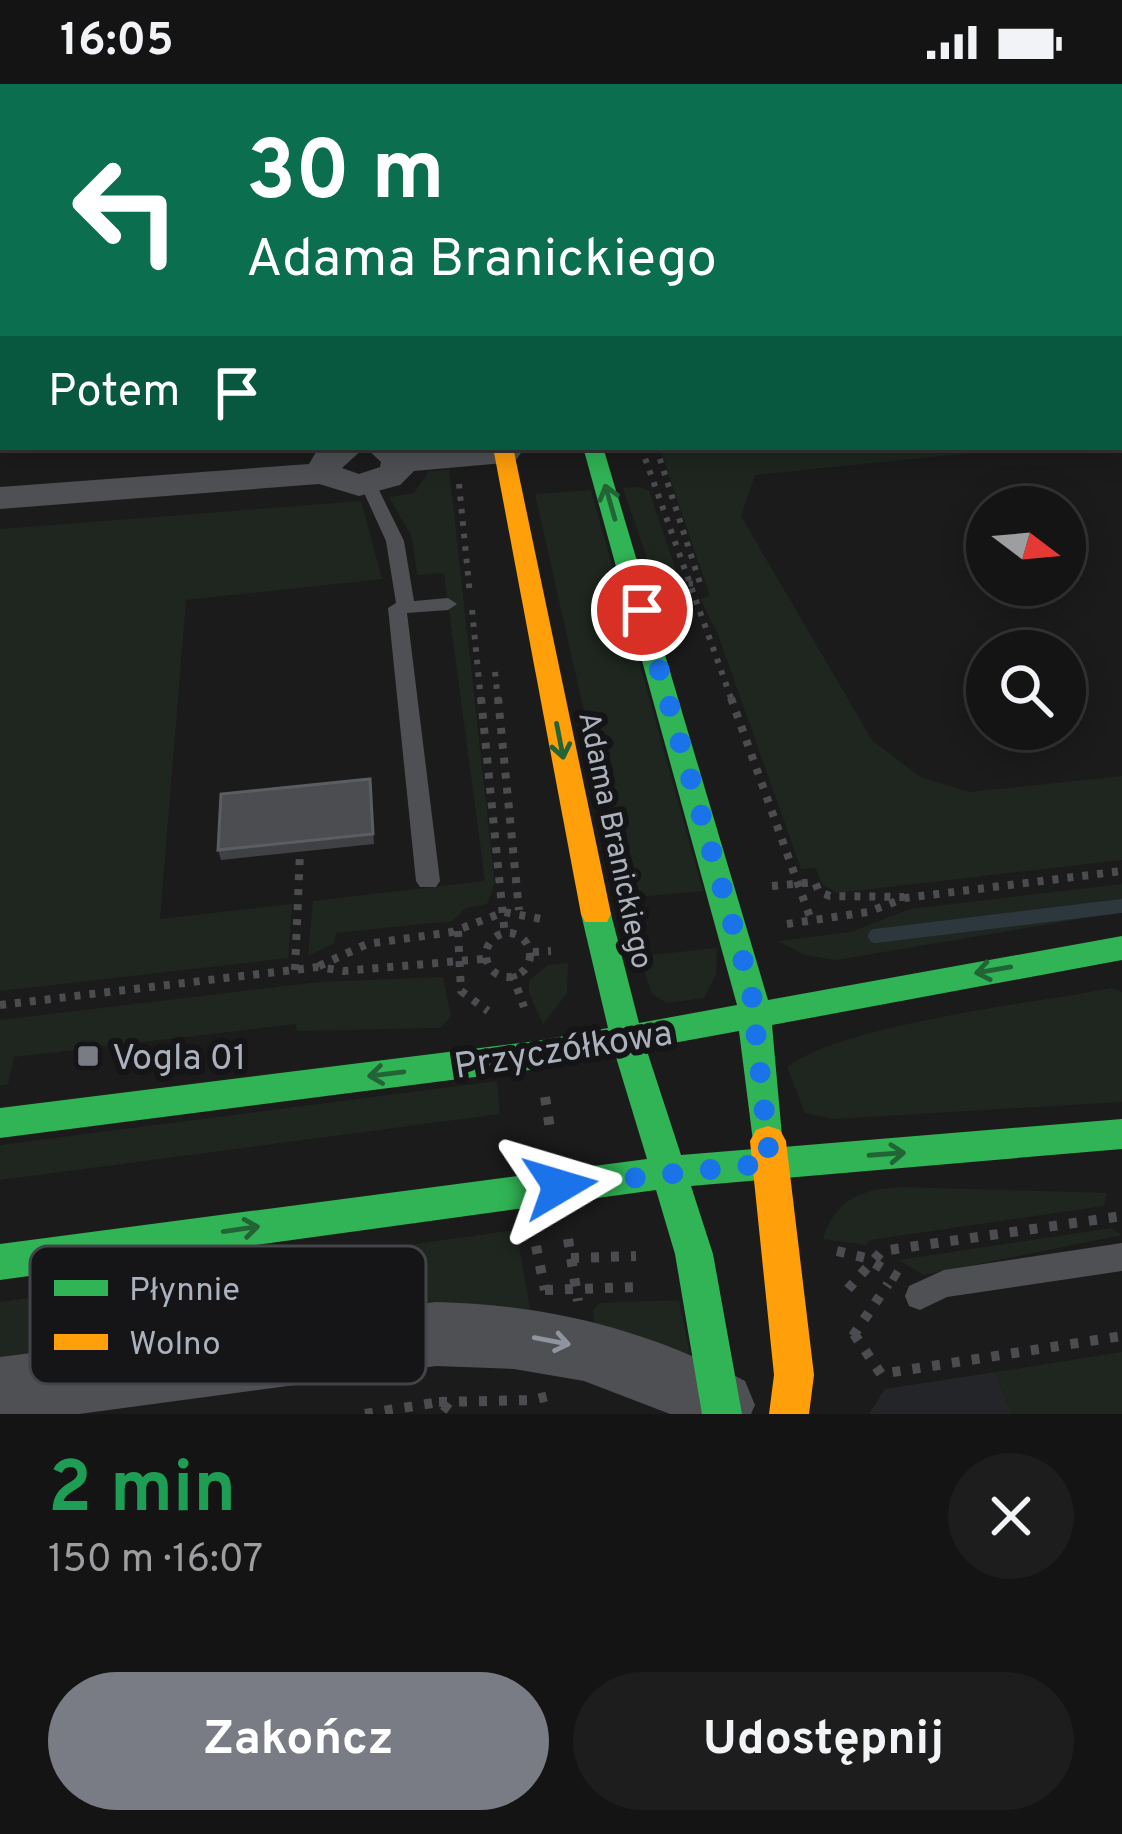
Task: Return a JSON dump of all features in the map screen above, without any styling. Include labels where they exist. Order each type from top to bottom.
[{"type":"main road","name":"Adama Branickiego","points":[[504,450],[590,889],[626,1040],[702,1285],[722,1409]]},
{"type":"main road","points":[[594,450],[736,931],[753,1016],[794,1375],[789,1414]]},
{"type":"main road","name":"Przyczółkowa","points":[[0,1123],[626,1040],[1122,947]]},
{"type":"main road","points":[[119,1246],[669,1172],[1122,1134]]},
{"type":"main road","points":[[0,1262],[30,1258]]},
{"type":"street","points":[[0,498],[337,460],[339,482],[368,484],[391,476],[391,455],[458,458],[504,450]]},
{"type":"street","points":[[426,1335],[543,1337],[650,1367],[722,1409]]},
{"type":"street","points":[[0,1391],[54,1384]]},
{"type":"lane","points":[[368,484],[395,541],[406,607]]},
{"type":"lane","points":[[428,881],[397,608],[448,604]]},
{"type":"lane","points":[[920,1296],[944,1284],[1122,1257]]},
{"type":"path","points":[[642,450],[811,920]]},
{"type":"path","points":[[657,450],[700,583]]},
{"type":"path","points":[[458,458],[505,936]]},
{"type":"path","points":[[295,970],[302,903],[299,852]]},
{"type":"path","points":[[778,925],[868,912],[905,898],[1122,871]]},
{"type":"path","points":[[764,898],[773,885],[815,882],[819,892],[840,898],[891,892],[905,898]]},
{"type":"path","points":[[519,892],[519,910]]},
{"type":"path","points":[[318,967],[347,946],[458,931],[502,912],[519,910],[538,921],[561,919]]},
{"type":"path","points":[[458,931],[460,991],[503,1022]]},
{"type":"path","points":[[505,936],[528,943],[533,952],[530,965],[505,975],[488,968],[483,959],[488,945],[505,936]]},
{"type":"path","points":[[0,1005],[318,967],[344,970],[483,959]]},
{"type":"path","points":[[849,1284],[882,1251],[1122,1216]]},
{"type":"path","points":[[533,1228],[546,1296],[577,1289],[654,1286]]},
{"type":"path","points":[[823,1250],[851,1252],[872,1261],[920,1296]]},
{"type":"path","points":[[581,1316],[571,1258],[642,1256]]},
{"type":"path","points":[[881,1374],[1122,1336]]},
{"type":"path","points":[[365,1414],[439,1402],[546,1399],[567,1380]]},
{"type":"path","points":[[439,1402],[455,1414]]},
{"type":"shaded area","points":[[1001,450],[755,475],[741,516],[872,740],[920,777],[970,792],[1122,776],[1122,860],[837,893],[822,884],[816,868],[801,869],[717,632],[700,599],[710,596],[661,452]]},
{"type":"shaded area","points":[[449,469],[495,884],[487,904],[466,908],[452,921],[336,933],[334,943],[308,956],[313,901],[485,881],[444,573],[417,575],[412,537],[389,497],[414,493],[429,471]]},
{"type":"shaded area","points":[[623,488],[649,491],[679,579],[667,580],[658,590]]},
{"type":"shaded area","points":[[591,490],[703,891],[626,898],[535,494]]},
{"type":"shaded area","points":[[361,501],[382,579],[186,600],[160,919],[292,904],[288,958],[0,991],[0,529]]},
{"type":"shaded area","points":[[1122,884],[1122,912],[836,960],[805,955],[778,941],[851,932],[910,909]]},
{"type":"shaded area","points":[[717,948],[716,974],[704,998],[667,1003],[652,994],[639,956]]},
{"type":"shaded area","points":[[568,963],[567,993],[543,1024],[529,993],[529,980],[548,965]]},
{"type":"shaded area","points":[[443,977],[451,1016],[441,1028],[297,1031],[296,1024],[14,1057],[8,1084],[0,1086],[0,1020],[319,982]]},
{"type":"shaded area","points":[[1112,988],[1122,992],[1122,1102],[833,1119],[805,1113],[787,1067],[814,1052],[894,1027]]},
{"type":"shaded area","points":[[497,1081],[500,1114],[0,1180],[0,1145]]},
{"type":"shaded area","points":[[901,1187],[1107,1193],[1104,1206],[870,1240],[866,1245],[823,1239],[835,1214],[852,1198]]},
{"type":"shaded area","points":[[1112,1228],[1122,1235],[924,1275],[898,1260]]},
{"type":"shaded area","points":[[516,1230],[531,1313],[468,1304],[426,1305],[426,1246],[401,1246]]},
{"type":"shaded area","points":[[30,1298],[30,1359],[0,1363],[0,1302]]},
{"type":"shaded area","points":[[679,1300],[690,1355],[594,1328],[593,1310],[599,1303]]},
{"type":"shaded area","points":[[1122,1352],[1122,1414],[1012,1414],[995,1372]]},
{"type":"shaded area","points":[[995,1372],[1012,1414],[869,1414],[885,1389]]},
{"type":"building","points":[[370,779],[373,834],[218,850],[221,794]]},
{"type":"waterway","points":[[875,936],[1122,906]]},
{"type":"traffic: fast","points":[[594,450],[751,988],[768,1141]]},
{"type":"traffic: fast","points":[[596,914],[627,1040],[694,1254],[722,1414]]},
{"type":"traffic: fast","points":[[0,1123],[537,1055],[1122,948]]},
{"type":"traffic: fast","points":[[119,1246],[669,1172],[1122,1134]]},
{"type":"traffic: fast","points":[[0,1262],[30,1258]]},
{"type":"traffic: slow","points":[[504,450],[596,914]]},
{"type":"traffic: slow","points":[[768,1141],[794,1375],[789,1414]]},
{"type":"place","name":"Vogla 01","points":[[88,1056]]},
{"type":"route","points":[[560,1186],[770,1163],[751,988],[642,610]]}]
